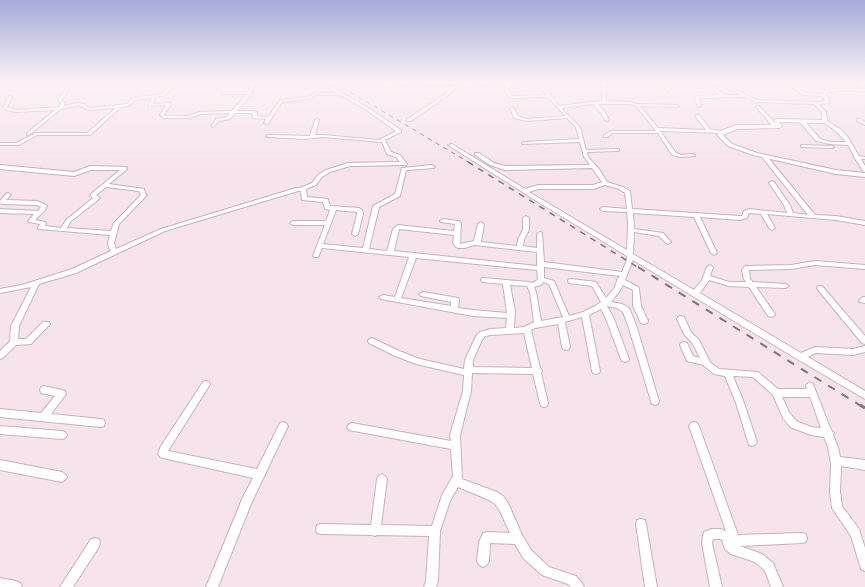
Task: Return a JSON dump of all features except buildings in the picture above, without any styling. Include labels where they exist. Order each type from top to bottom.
[{"type":"street","points":[[13,110],[25,110]]},
{"type":"street","points":[[56,110],[29,134],[89,133],[115,110]]},
{"type":"street","points":[[166,110],[163,116],[188,117]]},
{"type":"street","points":[[266,123],[273,110]]},
{"type":"street","points":[[268,136],[384,141],[398,132],[398,129],[370,110]]},
{"type":"street","points":[[409,120],[423,110]]},
{"type":"street","points":[[513,110],[515,116],[520,119],[533,120],[568,117]]},
{"type":"street","points":[[561,110],[578,127],[586,158],[605,183]]},
{"type":"street","points":[[601,110],[607,120]]},
{"type":"street","points":[[642,110],[658,130],[674,154],[681,156],[693,155]]},
{"type":"street","points":[[761,110],[775,126]]},
{"type":"street","points":[[823,110],[825,122]]},
{"type":"street","points":[[213,126],[218,120],[227,119],[233,112]]},
{"type":"street","points":[[179,122],[198,113],[253,112],[255,113],[255,118],[268,118]]},
{"type":"street","points":[[697,116],[709,131]]},
{"type":"street","points":[[312,137],[317,120]]},
{"type":"street","points":[[606,136],[611,132],[658,130],[722,132],[736,126],[779,126],[776,120],[825,122],[838,130],[849,144],[865,170]]},
{"type":"street","points":[[859,120],[865,124]]},
{"type":"street","points":[[802,121],[818,140],[849,144]]},
{"type":"street","points":[[722,132],[720,135],[730,145],[764,156],[836,172],[865,175]]},
{"type":"street","points":[[0,148],[2,145],[17,144],[34,134]]},
{"type":"street","points":[[524,143],[582,140]]},
{"type":"street","points":[[384,141],[389,153],[398,156],[405,165]]},
{"type":"street","points":[[803,146],[836,147],[834,143]]},
{"type":"street","points":[[450,145],[865,396]]},
{"type":"street","points":[[585,151],[617,150]]},
{"type":"street","points":[[477,154],[492,164],[506,168],[593,166]]},
{"type":"street","points":[[764,156],[813,217]]},
{"type":"street","points":[[856,157],[865,158]]},
{"type":"street","points":[[0,291],[36,283],[74,271],[163,230],[295,189],[302,189],[314,184],[320,176],[328,171],[350,164],[432,166]]},
{"type":"street","points":[[366,250],[376,206],[398,195],[405,165]]},
{"type":"street","points":[[0,168],[74,174],[91,168],[125,168],[93,196],[98,198],[68,221],[63,230]]},
{"type":"street","points":[[430,587],[432,581],[435,531],[446,499],[458,477],[455,435],[464,406],[468,371],[473,347],[483,334],[527,328],[538,324],[564,320],[585,314],[604,304],[617,290],[630,255],[631,230],[628,192],[605,183],[594,187],[538,187],[525,191]]},
{"type":"street","points":[[772,183],[787,205],[791,215]]},
{"type":"street","points":[[104,186],[142,190],[142,194],[144,196],[119,220],[113,233],[111,246],[115,252]]},
{"type":"street","points":[[302,189],[304,199],[326,200],[327,208],[359,210],[360,214],[355,234]]},
{"type":"street","points":[[8,195],[2,202],[42,204],[44,207],[32,222],[43,223],[41,228],[113,233]]},
{"type":"street","points":[[316,256],[334,208]]},
{"type":"street","points":[[602,209],[740,218],[745,217],[746,212],[749,211],[836,218],[865,223]]},
{"type":"street","points":[[0,211],[39,213]]},
{"type":"street","points":[[763,212],[772,228]]},
{"type":"street","points":[[696,215],[714,253]]},
{"type":"street","points":[[520,248],[521,239],[526,230],[526,218]]},
{"type":"street","points":[[442,221],[457,223],[456,243],[458,246],[477,244],[540,250]]},
{"type":"street","points":[[293,223],[328,223]]},
{"type":"street","points":[[477,244],[481,224]]},
{"type":"street","points":[[390,253],[396,229],[398,227],[457,233]]},
{"type":"street","points":[[631,230],[661,234],[668,242]]},
{"type":"street","points":[[531,286],[539,283],[540,279],[540,234]]},
{"type":"street","points":[[320,246],[413,256],[540,266],[622,277],[636,290],[637,306],[644,321]]},
{"type":"street","points":[[398,300],[413,256]]},
{"type":"street","points":[[771,314],[752,285],[745,270],[751,267],[791,267],[815,263],[865,267]]},
{"type":"street","points":[[695,294],[702,286],[710,267]]},
{"type":"street","points":[[706,277],[729,284],[786,286]]},
{"type":"street","points":[[540,279],[552,283],[564,320],[566,347]]},
{"type":"street","points":[[484,280],[527,283],[531,286],[538,324]]},
{"type":"street","points":[[571,281],[594,284],[604,304],[625,359]]},
{"type":"street","points":[[506,282],[511,316],[510,330]]},
{"type":"street","points":[[0,356],[16,338],[15,326],[36,283]]},
{"type":"street","points":[[820,288],[862,334],[865,341]]},
{"type":"street","points":[[423,294],[455,300],[454,310]]},
{"type":"street","points":[[383,297],[454,310],[511,316]]},
{"type":"street","points":[[604,304],[619,306],[627,312],[655,401]]},
{"type":"street","points":[[585,314],[596,372]]},
{"type":"street","points":[[681,319],[688,334],[696,342],[707,363],[714,371],[755,374],[776,393],[786,415],[794,424],[811,431],[829,434]]},
{"type":"street","points":[[14,342],[28,342],[46,324]]},
{"type":"street","points":[[527,328],[538,371],[544,403]]},
{"type":"street","points":[[372,341],[419,362],[468,371],[538,371]]},
{"type":"street","points":[[684,345],[690,359],[707,363]]},
{"type":"street","points":[[800,357],[815,350],[853,352],[865,349]]},
{"type":"street","points":[[728,373],[740,403],[752,442]]},
{"type":"street","points":[[206,384],[164,449],[163,454],[258,474]]},
{"type":"street","points":[[44,390],[62,394],[44,416]]},
{"type":"street","points":[[776,393],[811,390],[829,434],[836,462],[835,492],[838,508],[840,514],[855,533],[865,565]]},
{"type":"street","points":[[0,413],[44,416],[101,423]]},
{"type":"street","points":[[212,587],[258,474],[283,426]]},
{"type":"street","points":[[694,426],[731,539],[729,545],[735,550],[758,558],[770,567],[777,587]]},
{"type":"street","points":[[352,427],[456,446]]},
{"type":"street","points":[[0,430],[62,435]]},
{"type":"street","points":[[836,462],[865,465]]},
{"type":"street","points":[[0,465],[62,477]]},
{"type":"street","points":[[375,531],[382,479]]},
{"type":"street","points":[[456,481],[493,496],[499,500],[504,507],[518,539],[527,554],[539,567],[572,580],[578,587]]},
{"type":"street","points":[[641,524],[651,587]]},
{"type":"street","points":[[321,530],[435,531]]},
{"type":"street","points":[[716,587],[707,551],[708,536],[714,533],[731,539],[802,538]]},
{"type":"street","points":[[483,561],[484,542],[487,537],[518,539]]},
{"type":"street","points":[[66,587],[95,543]]},
{"type":"street","points":[[0,584],[16,587]]},
{"type":"railway","points":[[381,110],[470,163]]},
{"type":"railway","points":[[468,162],[639,268]]},
{"type":"railway","points":[[638,267],[861,406]]},
{"type":"railway","points":[[860,405],[865,408]]}]
